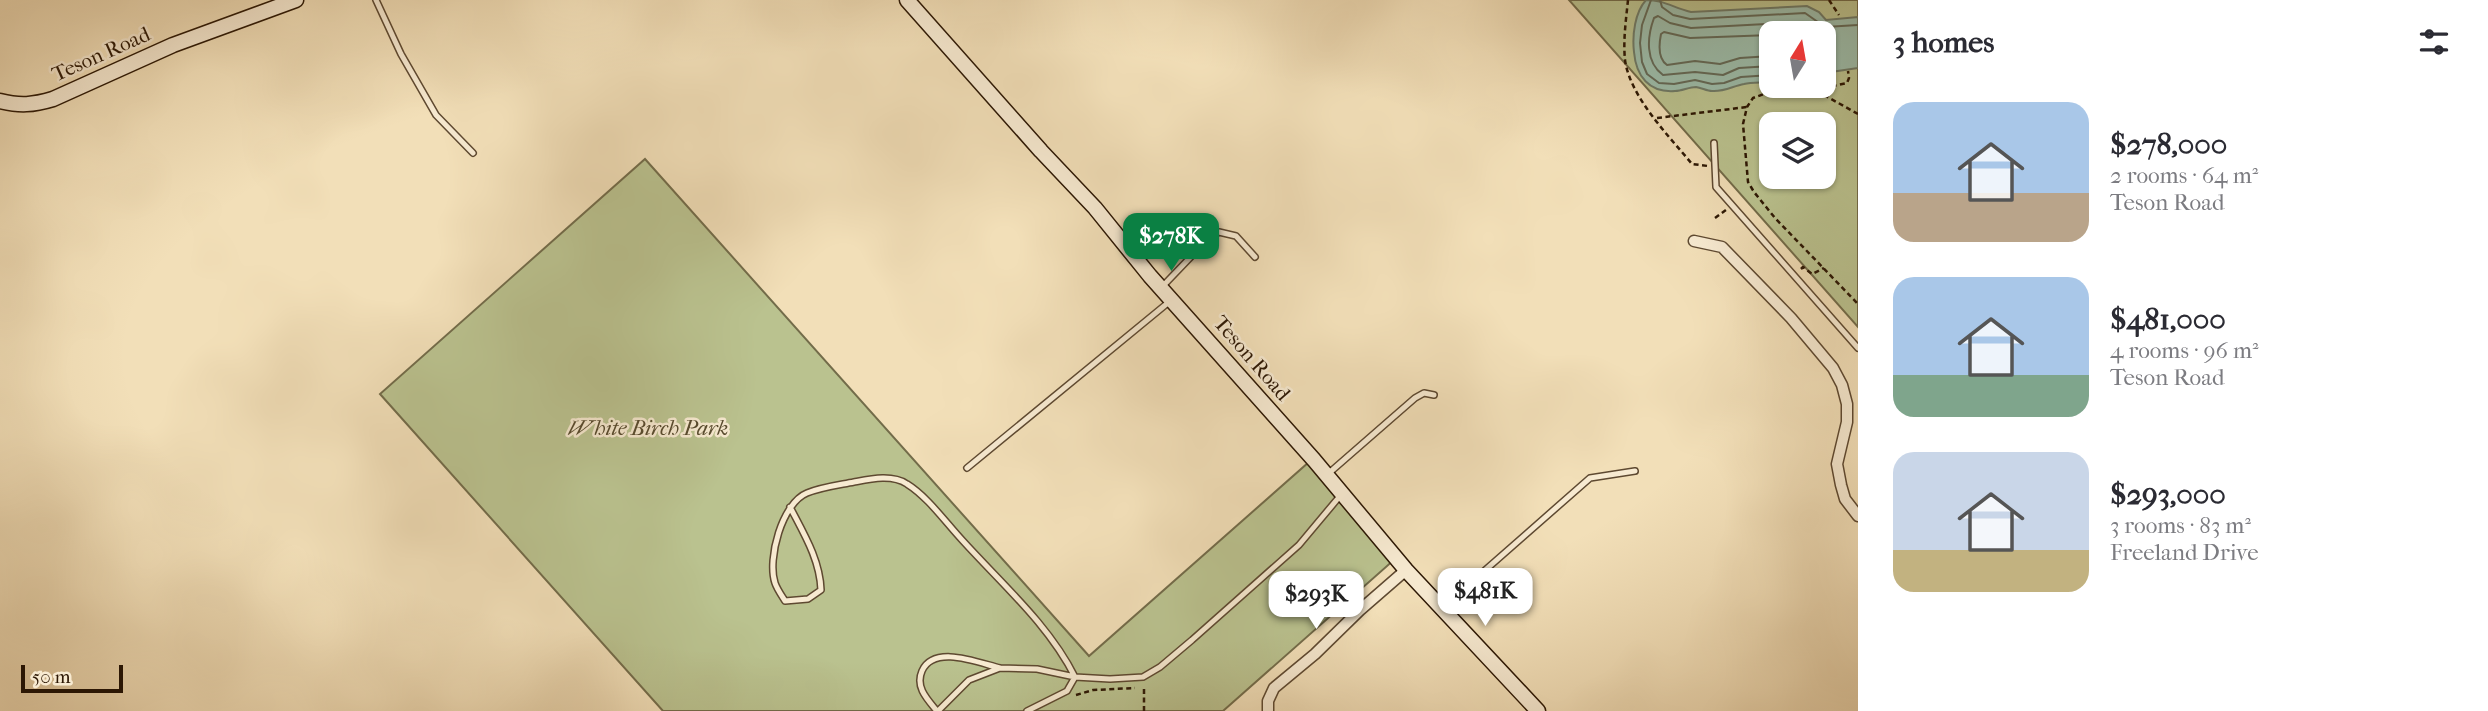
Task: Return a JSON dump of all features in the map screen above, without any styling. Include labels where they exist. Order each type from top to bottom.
[{"type":"street","name":"Teson Road","points":[[0,101],[32,106],[53,99],[173,45],[296,0]]},
{"type":"street","name":"Teson Road","points":[[907,0],[1095,208],[1406,570],[1538,711]]},
{"type":"street","points":[[1694,241],[1722,247],[1791,318],[1832,368],[1842,385],[1847,404],[1847,422],[1837,464],[1845,499],[1858,516]]},
{"type":"street","points":[[1268,711],[1268,701],[1273,688],[1315,654],[1406,570]]},
{"type":"lane","points":[[376,0],[401,54],[436,115],[474,153]]},
{"type":"lane","points":[[1714,143],[1716,187],[1858,348]]},
{"type":"lane","points":[[1161,288],[1206,241],[1219,232],[1236,236],[1255,257]]},
{"type":"lane","points":[[967,468],[1172,300]]},
{"type":"lane","points":[[1327,475],[1415,398],[1424,393],[1434,395]]},
{"type":"lane","points":[[1441,608],[1590,478],[1635,471]]},
{"type":"lane","points":[[790,507],[810,546],[820,574],[821,590],[808,599],[785,601],[774,582],[774,551],[780,524],[790,507],[805,493],[837,485],[878,478],[905,482],[1024,606],[1064,655],[1075,677]]},
{"type":"lane","points":[[1000,668],[969,680],[937,711],[925,697],[919,682],[923,669],[929,661],[937,657],[953,657],[1000,668],[1037,669],[1075,677],[1110,680],[1143,677],[1160,667],[1298,545],[1342,493]]},
{"type":"lane","points":[[1027,711],[1066,691],[1075,677]]},
{"type":"path","points":[[1628,0],[1625,61],[1638,93],[1655,119],[1692,164],[1714,167]]},
{"type":"path","points":[[1829,0],[1839,15]]},
{"type":"path","points":[[1836,85],[1847,83],[1847,71]]},
{"type":"path","points":[[1759,96],[1747,107],[1743,124],[1748,182],[1775,218],[1858,304]]},
{"type":"path","points":[[1829,98],[1858,114]]},
{"type":"path","points":[[1655,119],[1747,107]]},
{"type":"path","points":[[1715,218],[1724,211]]},
{"type":"path","points":[[1794,275],[1803,267],[1812,274],[1824,268]]},
{"type":"path","points":[[1072,697],[1093,690],[1126,690],[1144,686],[1144,711]]},
{"type":"green space","points":[[1569,0],[1858,0],[1858,327]]},
{"type":"green space","name":"White Birch Park","points":[[645,159],[1089,656],[1309,462],[1395,559],[1223,711],[663,711],[380,394]]},
{"type":"water","points":[[1646,0],[1659,1],[1691,12],[1807,6],[1819,12],[1826,20],[1858,17],[1858,68],[1836,71],[1836,21],[1759,21],[1759,82],[1716,91],[1696,87],[1675,91],[1658,89],[1651,86],[1641,75],[1635,61],[1633,38],[1639,11]]}]
